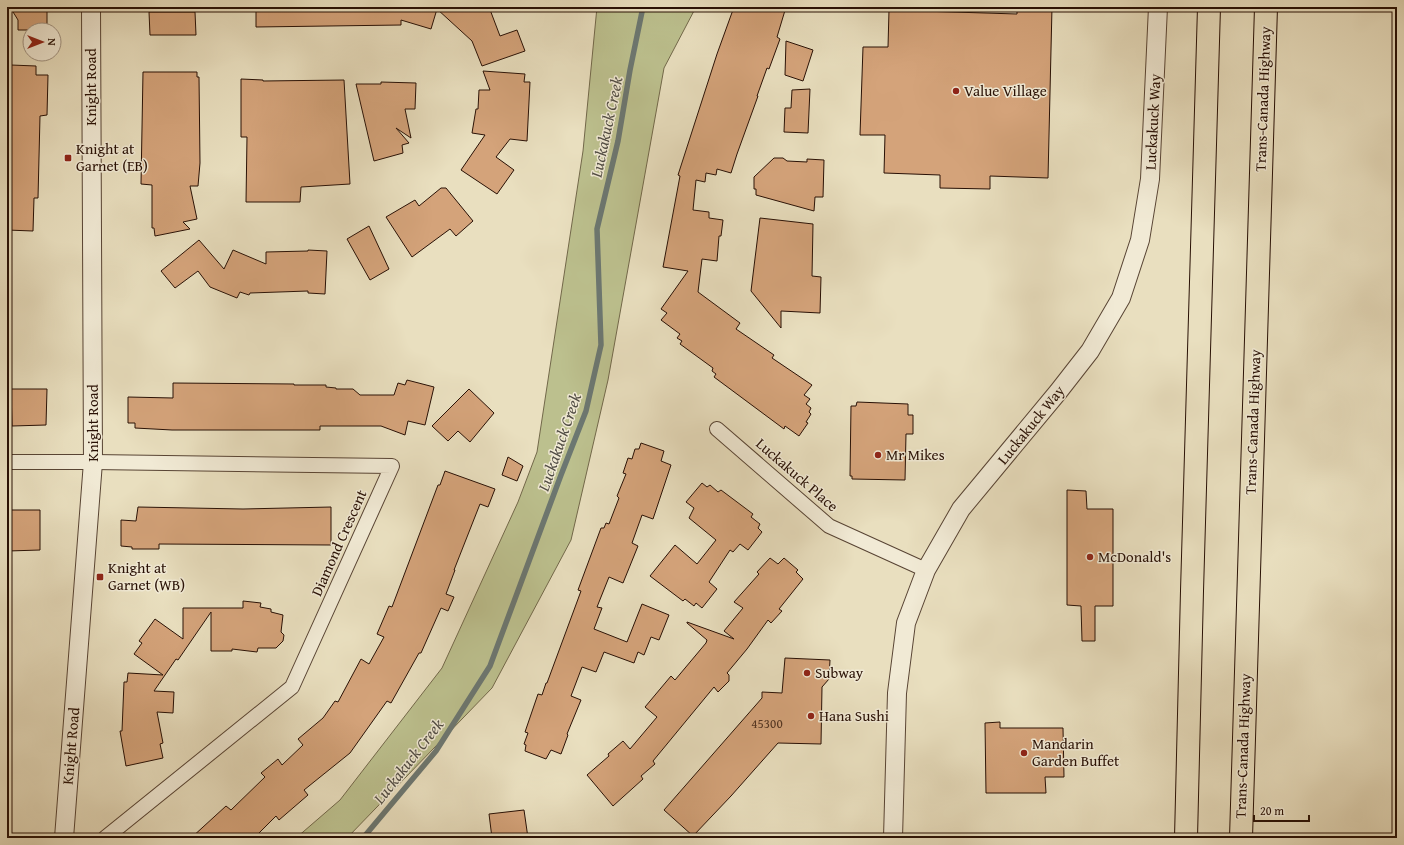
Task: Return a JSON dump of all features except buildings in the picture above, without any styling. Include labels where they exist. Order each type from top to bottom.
[{"type":"highway","points":[[1186,838],[1209,7]]},
{"type":"highway","name":"Trans-Canada Highway","points":[[1241,838],[1266,7]]},
{"type":"street","name":"Knight Road","points":[[64,838],[93,462],[91,7]]},
{"type":"street","name":"Luckakuck Way","points":[[893,838],[899,678],[906,623],[926,570],[961,509],[1090,351],[1120,298],[1140,240],[1150,179],[1158,7]]},
{"type":"street","name":"Luckakuck Place","points":[[717,429],[829,526],[926,570]]},
{"type":"street","points":[[7,462],[93,462]]},
{"type":"street","name":"Diamond Crescent","points":[[93,462],[392,466],[292,687],[106,838]]},
{"type":"green space","points":[[597,7],[696,7],[664,68],[608,380],[571,540],[492,688],[347,838],[296,838],[340,800],[442,668],[518,502],[537,452],[583,151]]},
{"type":"waterway","name":"Luckakuck Creek","points":[[363,838],[436,751],[490,666],[586,411],[601,345],[597,229],[618,141],[630,70],[643,7]]},
{"type":"place","name":"Value Village","points":[[956,91]]},
{"type":"place","name":"Knight at Garnet (EB)","points":[[68,158]]},
{"type":"place","name":"Mr Mikes","points":[[878,455]]},
{"type":"place","name":"McDonald's","points":[[1090,557]]},
{"type":"place","name":"Knight at Garnet (WB)","points":[[100,577]]},
{"type":"place","name":"Subway","points":[[807,673]]},
{"type":"place","name":"Hana Sushi","points":[[811,716]]},
{"type":"place","name":"Mandarin Garden Buffet","points":[[1024,753]]}]
